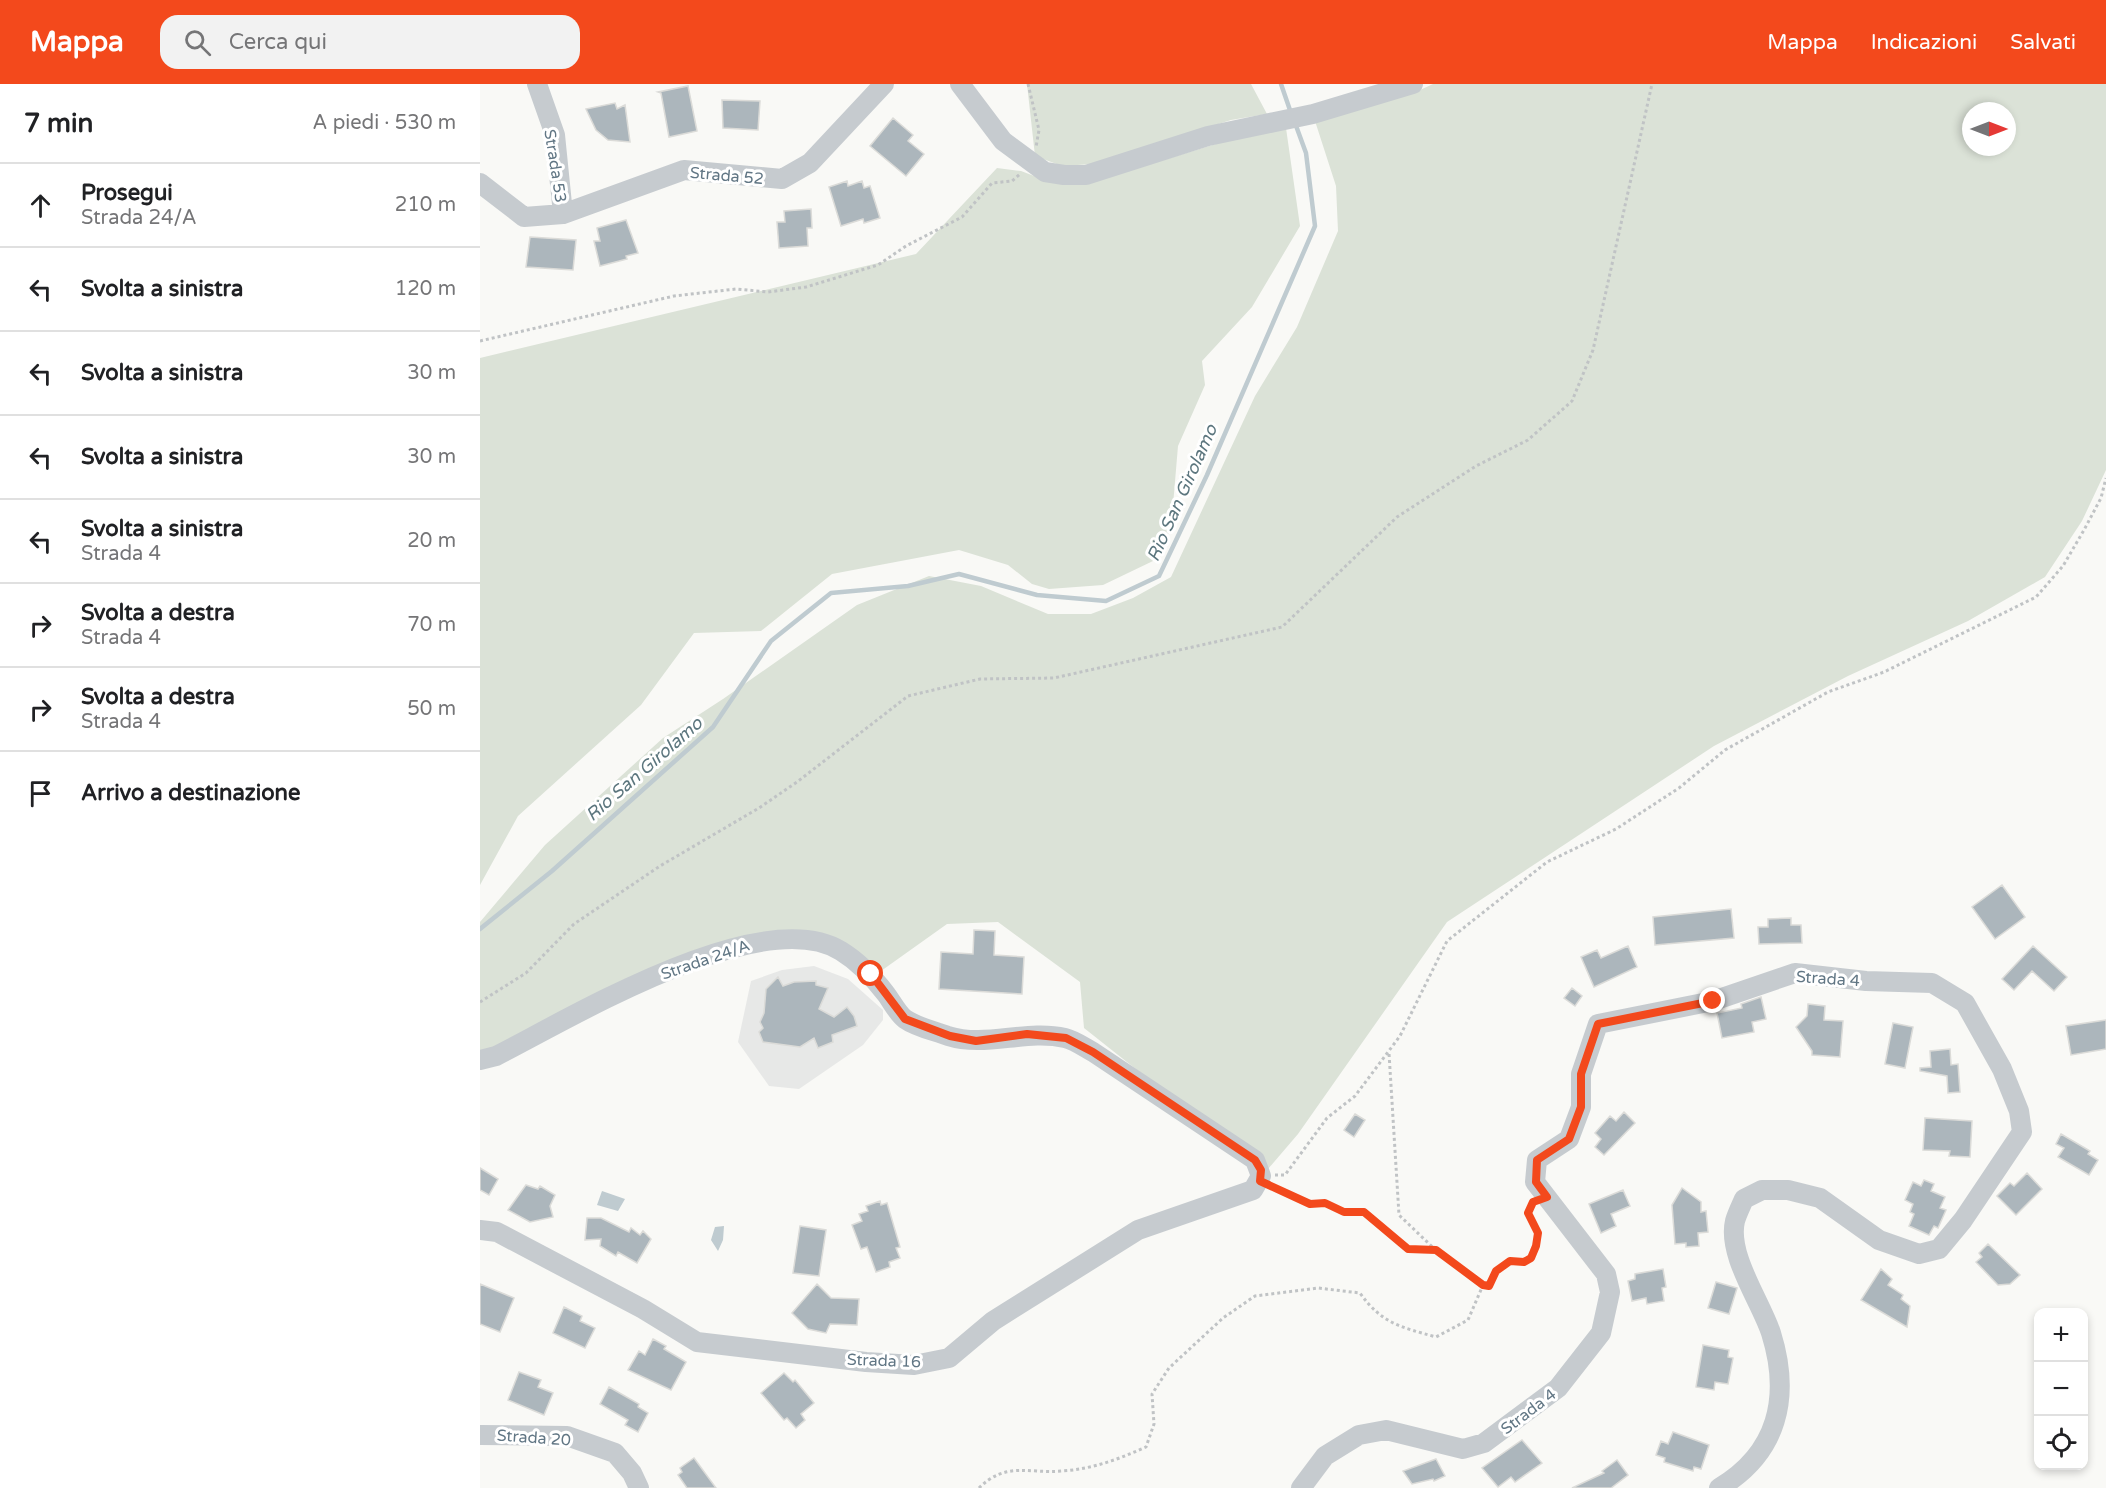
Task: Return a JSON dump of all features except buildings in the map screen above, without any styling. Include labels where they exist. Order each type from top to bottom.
[{"type":"street","name":"Strada 53","points":[[537,84],[555,135],[563,214]]},
{"type":"street","name":"Strada 52","points":[[480,183],[524,218],[563,214],[684,170],[782,179],[810,163],[884,84]]},
{"type":"street","points":[[960,84],[1003,141],[1032,164],[1045,172],[1086,175],[1208,136],[1313,114],[1413,84]]},
{"type":"street","name":"Strada 24/A","points":[[480,1060],[496,1056],[664,973],[726,950],[761,941],[804,938],[839,950],[871,974],[905,1019],[950,1036],[976,1041],[1027,1034],[1066,1038],[1093,1052],[1255,1160],[1261,1179]]},
{"type":"street","name":"Strada 4","points":[[1301,1488],[1325,1456],[1359,1435],[1386,1430],[1463,1449],[1484,1443],[1558,1389],[1601,1333],[1610,1292],[1606,1274],[1536,1182],[1537,1160],[1569,1139],[1581,1107],[1581,1074],[1598,1024],[1713,1001],[1795,973],[1866,981],[1932,983],[1965,1003],[2002,1069],[2019,1112],[2022,1132],[1963,1220],[1939,1249],[1919,1254],[1879,1240],[1821,1198],[1788,1190],[1762,1190],[1744,1199],[1735,1222],[1739,1262],[1771,1333],[1781,1379],[1777,1417],[1765,1447],[1741,1475],[1719,1488]]},
{"type":"street","name":"Strada 16","points":[[480,1230],[497,1232],[643,1310],[697,1342],[914,1365],[948,1358],[993,1321],[1138,1230],[1248,1192],[1261,1179]]},
{"type":"street","name":"Strada 20","points":[[480,1435],[567,1436],[615,1453],[632,1473],[639,1488]]},
{"type":"path","points":[[480,341],[674,296],[736,290],[768,292],[806,287],[878,265],[906,246],[962,216],[992,183],[1012,181],[1032,164],[1039,130],[1028,84]]},
{"type":"path","points":[[480,1002],[526,973],[574,924],[660,866],[797,782],[908,696],[980,679],[1054,678],[1282,627],[1397,517],[1476,466],[1528,440],[1572,401],[1593,351],[1652,84]]},
{"type":"path","points":[[1261,1179],[1285,1175],[1327,1118],[1355,1096],[1400,1036],[1447,941],[1547,862],[1616,829],[1679,788],[1733,744],[1828,692],[1884,672],[2036,597],[2063,566],[2084,531],[2101,498],[2106,478]]},
{"type":"path","points":[[1389,1051],[1399,1215],[1436,1250],[1483,1285],[1489,1286],[1496,1271],[1510,1261],[1524,1262],[1531,1258],[1538,1233],[1528,1213],[1529,1207],[1541,1197],[1547,1197]]},
{"type":"path","points":[[1261,1179],[1310,1204],[1325,1203],[1344,1212],[1364,1212],[1408,1249],[1436,1250]]},
{"type":"path","points":[[979,1488],[990,1477],[1017,1469],[1061,1472],[1109,1464],[1146,1447],[1154,1424],[1152,1394],[1169,1368],[1222,1318],[1255,1296],[1318,1288],[1360,1293],[1373,1312],[1395,1326],[1436,1337],[1468,1320],[1483,1285]]},
{"type":"shaded area","points":[[1027,84],[1251,84],[1267,114],[1231,120],[1093,164],[1062,166],[1035,156]]},
{"type":"shaded area","points":[[1433,84],[2106,84],[2106,470],[2082,521],[2045,577],[1968,621],[1848,676],[1714,746],[1447,922],[1298,1134],[1268,1169],[1246,1146],[1137,1070],[1084,1028],[1080,982],[998,922],[947,924],[881,971],[860,954],[838,941],[814,933],[788,932],[480,1054],[480,922],[545,845],[663,738],[857,605],[929,576],[981,586],[1048,614],[1091,614],[1133,598],[1171,577],[1255,396],[1297,327],[1338,231],[1336,186],[1315,121],[1418,91]]},
{"type":"shaded area","points":[[1286,128],[1300,226],[1252,307],[1202,361],[1205,385],[1178,446],[1171,529],[1153,561],[1103,585],[1049,589],[1032,584],[1008,565],[959,550],[832,574],[761,631],[694,633],[641,705],[518,816],[480,885],[480,358],[916,254],[997,168],[1021,171],[1042,179],[1144,166],[1232,139]]},
{"type":"shaded area","points":[[814,966],[848,979],[883,1010],[883,1020],[863,1045],[799,1089],[769,1086],[738,1042],[751,981],[782,970]]},
{"type":"shaded area","points":[[602,1191],[625,1199],[618,1211],[597,1205]]},
{"type":"shaded area","points":[[724,1226],[723,1240],[718,1251],[711,1240],[715,1227]]},
{"type":"waterway","name":"Rio San Girolamo","points":[[1281,84],[1291,113]]},
{"type":"waterway","name":"Rio San Girolamo","points":[[480,929],[552,871],[713,727],[771,641],[831,593],[908,586],[959,574],[1037,595],[1106,601],[1159,576],[1207,475],[1315,226],[1306,153],[1295,123]]},
{"type":"route","points":[[871,974],[905,1019],[950,1036],[976,1041],[1027,1034],[1066,1038],[1093,1052],[1255,1160],[1261,1170],[1260,1181],[1310,1204],[1325,1203],[1344,1212],[1364,1212],[1408,1249],[1436,1250],[1445,1259],[1483,1285],[1489,1286],[1496,1271],[1510,1261],[1524,1262],[1531,1258],[1536,1246],[1538,1233],[1528,1213],[1529,1207],[1541,1197],[1547,1197],[1536,1182],[1537,1160],[1569,1139],[1581,1107],[1581,1074],[1598,1024],[1713,1001]]}]
